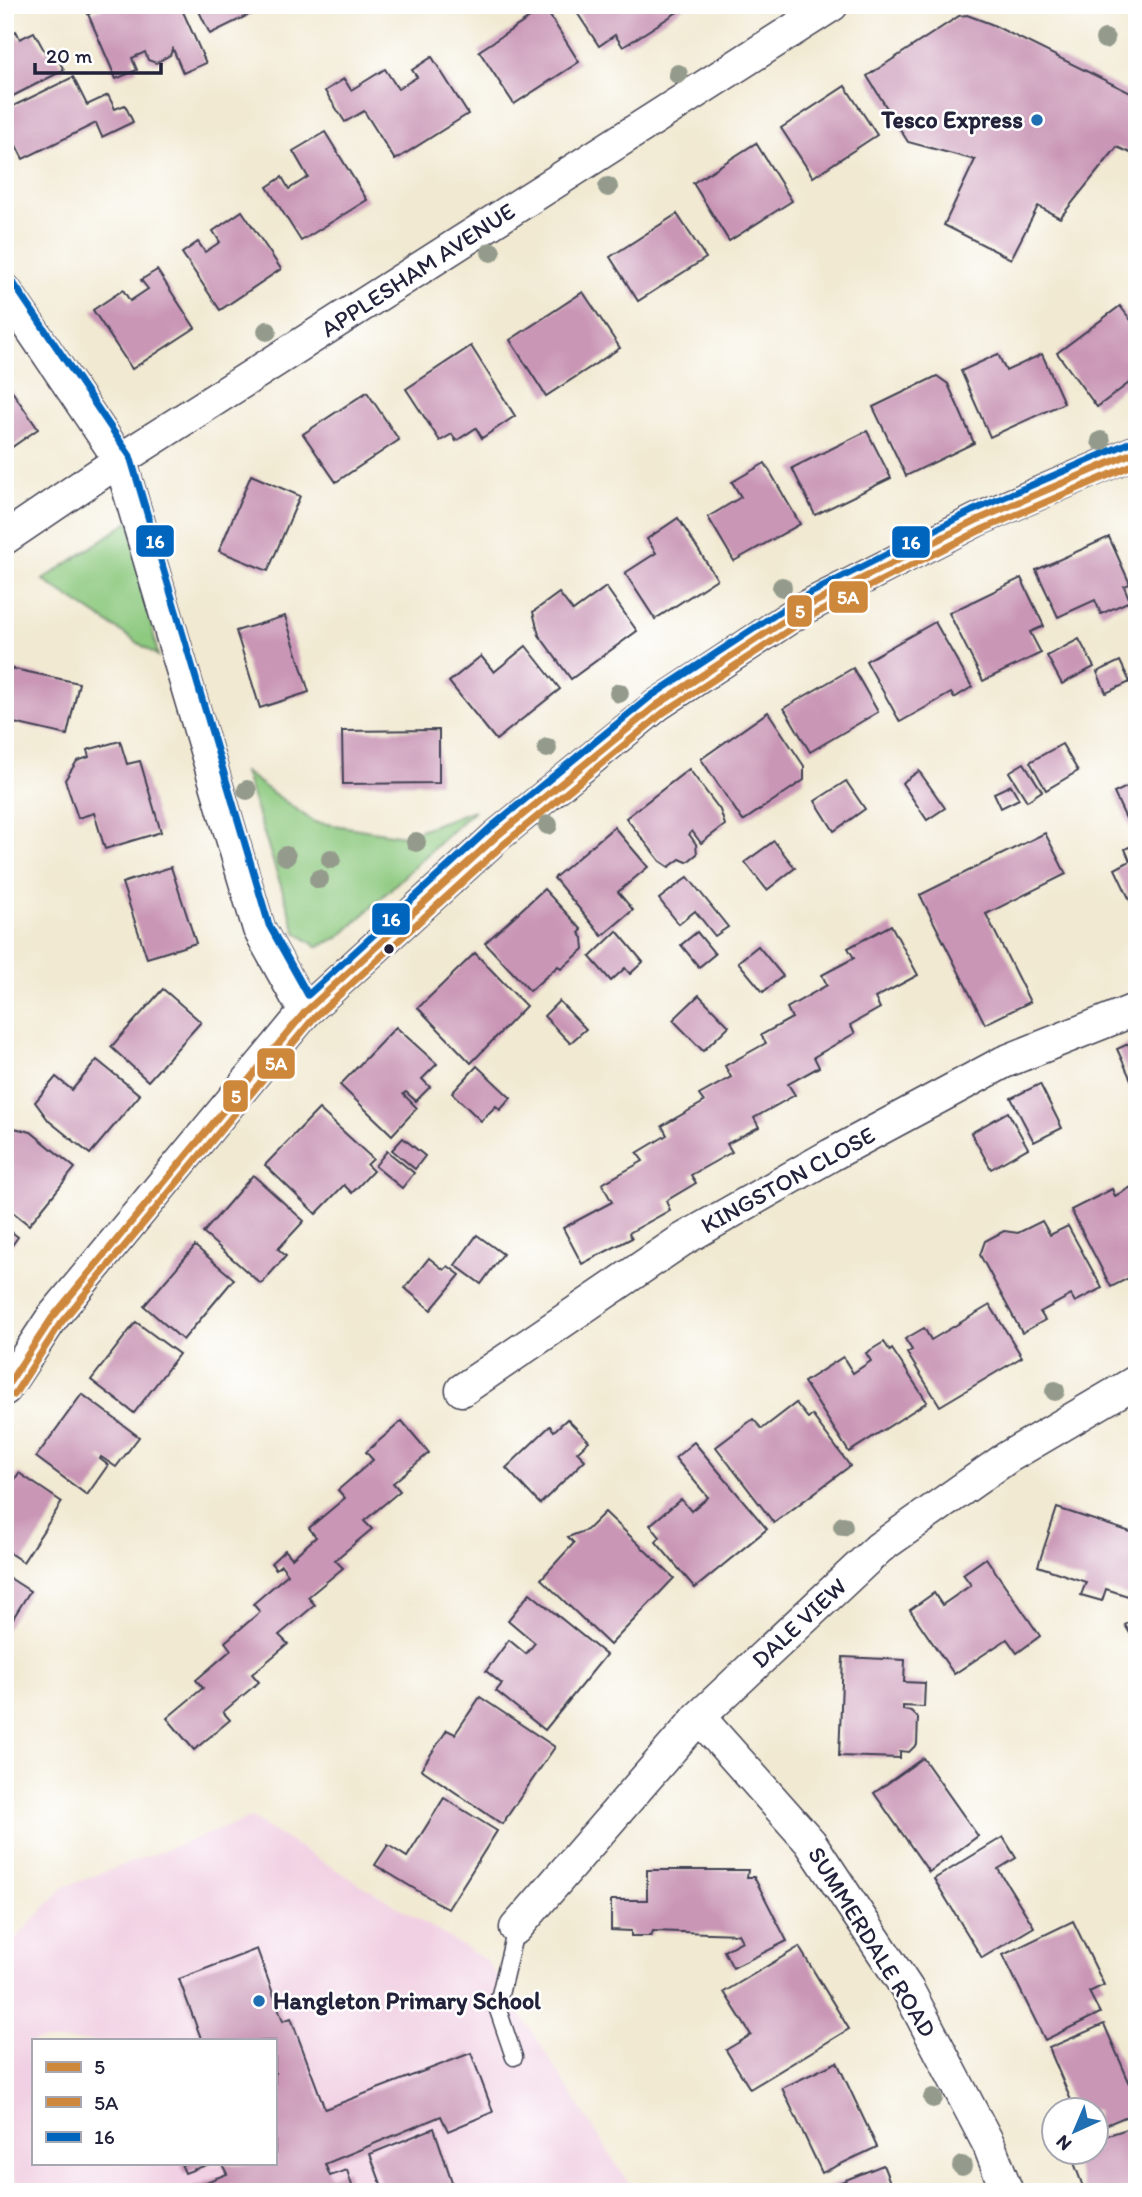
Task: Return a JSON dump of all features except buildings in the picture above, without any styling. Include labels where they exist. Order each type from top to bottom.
[{"type":"street","name":"APPLESHAM AVENUE","points":[[5,538],[120,460],[832,5]]},
{"type":"street","points":[[5,290],[120,460],[259,929],[306,1013]]},
{"type":"street","points":[[5,1389],[52,1318],[306,1013],[497,836],[657,705],[804,608],[977,520],[1137,452]]},
{"type":"street","name":"KINGSTON CLOSE","points":[[461,1390],[682,1240],[831,1155],[1004,1062],[1137,1009]]},
{"type":"street","name":"DALE VIEW","points":[[516,1928],[699,1717],[879,1548],[1008,1457],[1137,1381]]},
{"type":"street","name":"SUMMERDALE ROAD","points":[[699,1717],[810,1842],[908,1990],[989,2145],[1007,2192]]},
{"type":"lane","points":[[514,2057],[497,2007],[516,1928]]},
{"type":"shaded area","name":"Hangleton Primary School","points":[[251,1818],[487,1961],[634,2192],[20,2192],[5,2154],[5,1951],[64,1887]]},
{"type":"green space","points":[[130,521],[158,656],[43,580]]},
{"type":"green space","points":[[244,772],[314,822],[404,836],[474,810],[340,937],[317,947],[296,932]]},
{"type":"transit line","name":"16","points":[[14,284],[130,456],[269,925],[308,995],[490,828],[651,696],[799,599],[972,511],[1133,441]]},
{"type":"transit line","name":"5","points":[[5,1389],[52,1318],[305,1012],[497,836],[657,705],[804,608],[977,520],[1137,451]]},
{"type":"transit line","name":"5A","points":[[14,1395],[60,1324],[313,1019],[504,844],[663,713],[809,617],[981,530],[1137,463]]},
{"type":"place","name":"Tesco Express","points":[[1037,120]]},
{"type":"place","name":"Hangleton Primary School","points":[[259,2001]]}]
